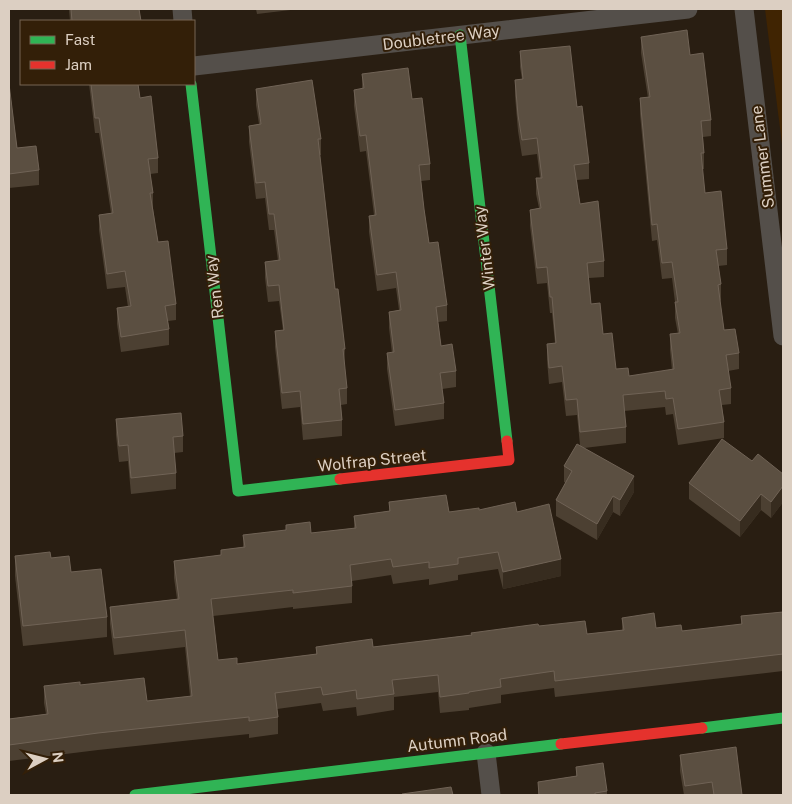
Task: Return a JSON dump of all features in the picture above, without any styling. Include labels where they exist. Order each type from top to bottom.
[{"type":"street","name":"Doubletree Way","points":[[195,66],[688,9]]},
{"type":"street","name":"Summer Lane","points":[[744,9],[783,336]]},
{"type":"street","name":"Winter Way","points":[[460,35],[509,460]]},
{"type":"street","name":"Ren Way","points":[[191,85],[238,491]]},
{"type":"street","name":"Wolfrap Street","points":[[238,491],[509,460]]},
{"type":"street","name":"Autumn Road","points":[[134,795],[783,718]]},
{"type":"street","points":[[486,753],[491,795]]},
{"type":"shaded area","points":[[765,9],[783,9],[783,152]]},
{"type":"building","points":[[71,9],[139,9],[141,20],[72,20]]},
{"type":"building","points":[[687,30],[690,55],[703,53],[711,120],[701,121],[704,153],[701,153],[705,193],[721,191],[727,249],[716,250],[721,284],[718,285],[724,330],[735,329],[739,353],[726,355],[731,388],[719,390],[724,422],[678,429],[673,398],[666,399],[665,391],[623,395],[626,427],[580,432],[577,399],[566,400],[562,366],[549,368],[547,344],[556,343],[552,297],[550,297],[547,267],[537,268],[530,210],[541,208],[536,178],[542,178],[537,138],[522,140],[515,80],[523,79],[520,51],[570,46],[577,107],[582,106],[589,163],[574,165],[580,204],[598,201],[604,261],[587,263],[591,304],[600,303],[603,334],[612,333],[616,369],[628,368],[629,376],[674,369],[670,334],[680,333],[672,262],[662,263],[657,224],[652,225],[640,98],[650,97],[641,37]]},
{"type":"building","points":[[408,68],[412,99],[422,98],[430,164],[419,165],[424,209],[429,243],[438,242],[447,305],[436,307],[441,346],[452,344],[456,371],[440,373],[444,403],[395,410],[387,353],[394,352],[389,312],[401,310],[396,272],[377,275],[369,216],[376,215],[366,135],[360,136],[354,90],[364,88],[362,74]]},
{"type":"building","points":[[312,80],[321,139],[318,139],[335,289],[338,289],[345,349],[343,349],[347,388],[339,389],[342,420],[303,424],[300,391],[282,393],[275,331],[284,330],[279,285],[268,286],[265,262],[280,260],[274,214],[269,214],[265,182],[256,183],[249,126],[261,124],[256,89]]},
{"type":"building","points":[[9,84],[17,148],[36,146],[39,170],[9,174]]},
{"type":"building","points":[[91,85],[138,85],[140,98],[151,96],[158,158],[148,159],[153,193],[150,193],[158,242],[168,241],[176,304],[165,306],[169,329],[121,337],[117,308],[131,306],[125,271],[107,274],[99,215],[113,213],[99,118],[95,118]]},
{"type":"building","points":[[181,413],[183,436],[173,437],[176,473],[131,478],[128,445],[119,446],[116,419]]},
{"type":"building","points":[[722,439],[752,461],[758,454],[783,474],[783,486],[771,502],[761,494],[740,521],[689,483]]},
{"type":"building","points":[[577,444],[634,476],[620,500],[613,496],[597,524],[556,500],[572,471],[564,466]]},
{"type":"building","points":[[446,495],[449,512],[479,508],[479,510],[515,502],[517,512],[549,504],[561,559],[503,572],[498,552],[458,558],[458,564],[429,568],[429,562],[393,567],[391,559],[350,565],[352,586],[293,593],[293,590],[211,599],[218,660],[237,658],[237,664],[317,654],[316,647],[372,639],[373,647],[472,635],[471,633],[538,624],[539,626],[585,621],[587,634],[624,630],[622,618],[654,613],[656,628],[681,625],[682,631],[742,624],[741,616],[783,612],[783,654],[555,681],[554,671],[500,679],[501,687],[440,697],[438,675],[392,680],[394,694],[357,699],[356,690],[323,695],[321,687],[275,693],[278,717],[249,721],[249,717],[98,733],[9,745],[9,719],[48,714],[44,686],[80,682],[80,685],[144,678],[147,701],[192,696],[185,630],[114,638],[110,607],[179,599],[174,561],[221,555],[221,550],[245,547],[243,535],[286,530],[286,525],[310,522],[311,533],[356,528],[354,516],[390,511],[389,502]]},
{"type":"building","points":[[50,552],[51,558],[69,556],[71,572],[101,569],[107,617],[23,626],[15,556]]},
{"type":"building","points":[[736,747],[742,795],[714,795],[712,782],[685,786],[680,755]]},
{"type":"building","points":[[603,763],[607,791],[595,793],[595,795],[539,795],[538,782],[577,776],[576,767]]},
{"type":"building","points":[[451,787],[453,795],[402,795],[402,794]]},
{"type":"traffic: fast","points":[[460,35],[507,441]]},
{"type":"traffic: fast","points":[[191,85],[238,491],[340,479]]},
{"type":"traffic: fast","points":[[702,728],[783,718]]},
{"type":"traffic: fast","points":[[135,795],[561,744]]},
{"type":"traffic: jam","points":[[340,479],[509,460],[507,441]]},
{"type":"traffic: jam","points":[[561,744],[702,728]]}]
